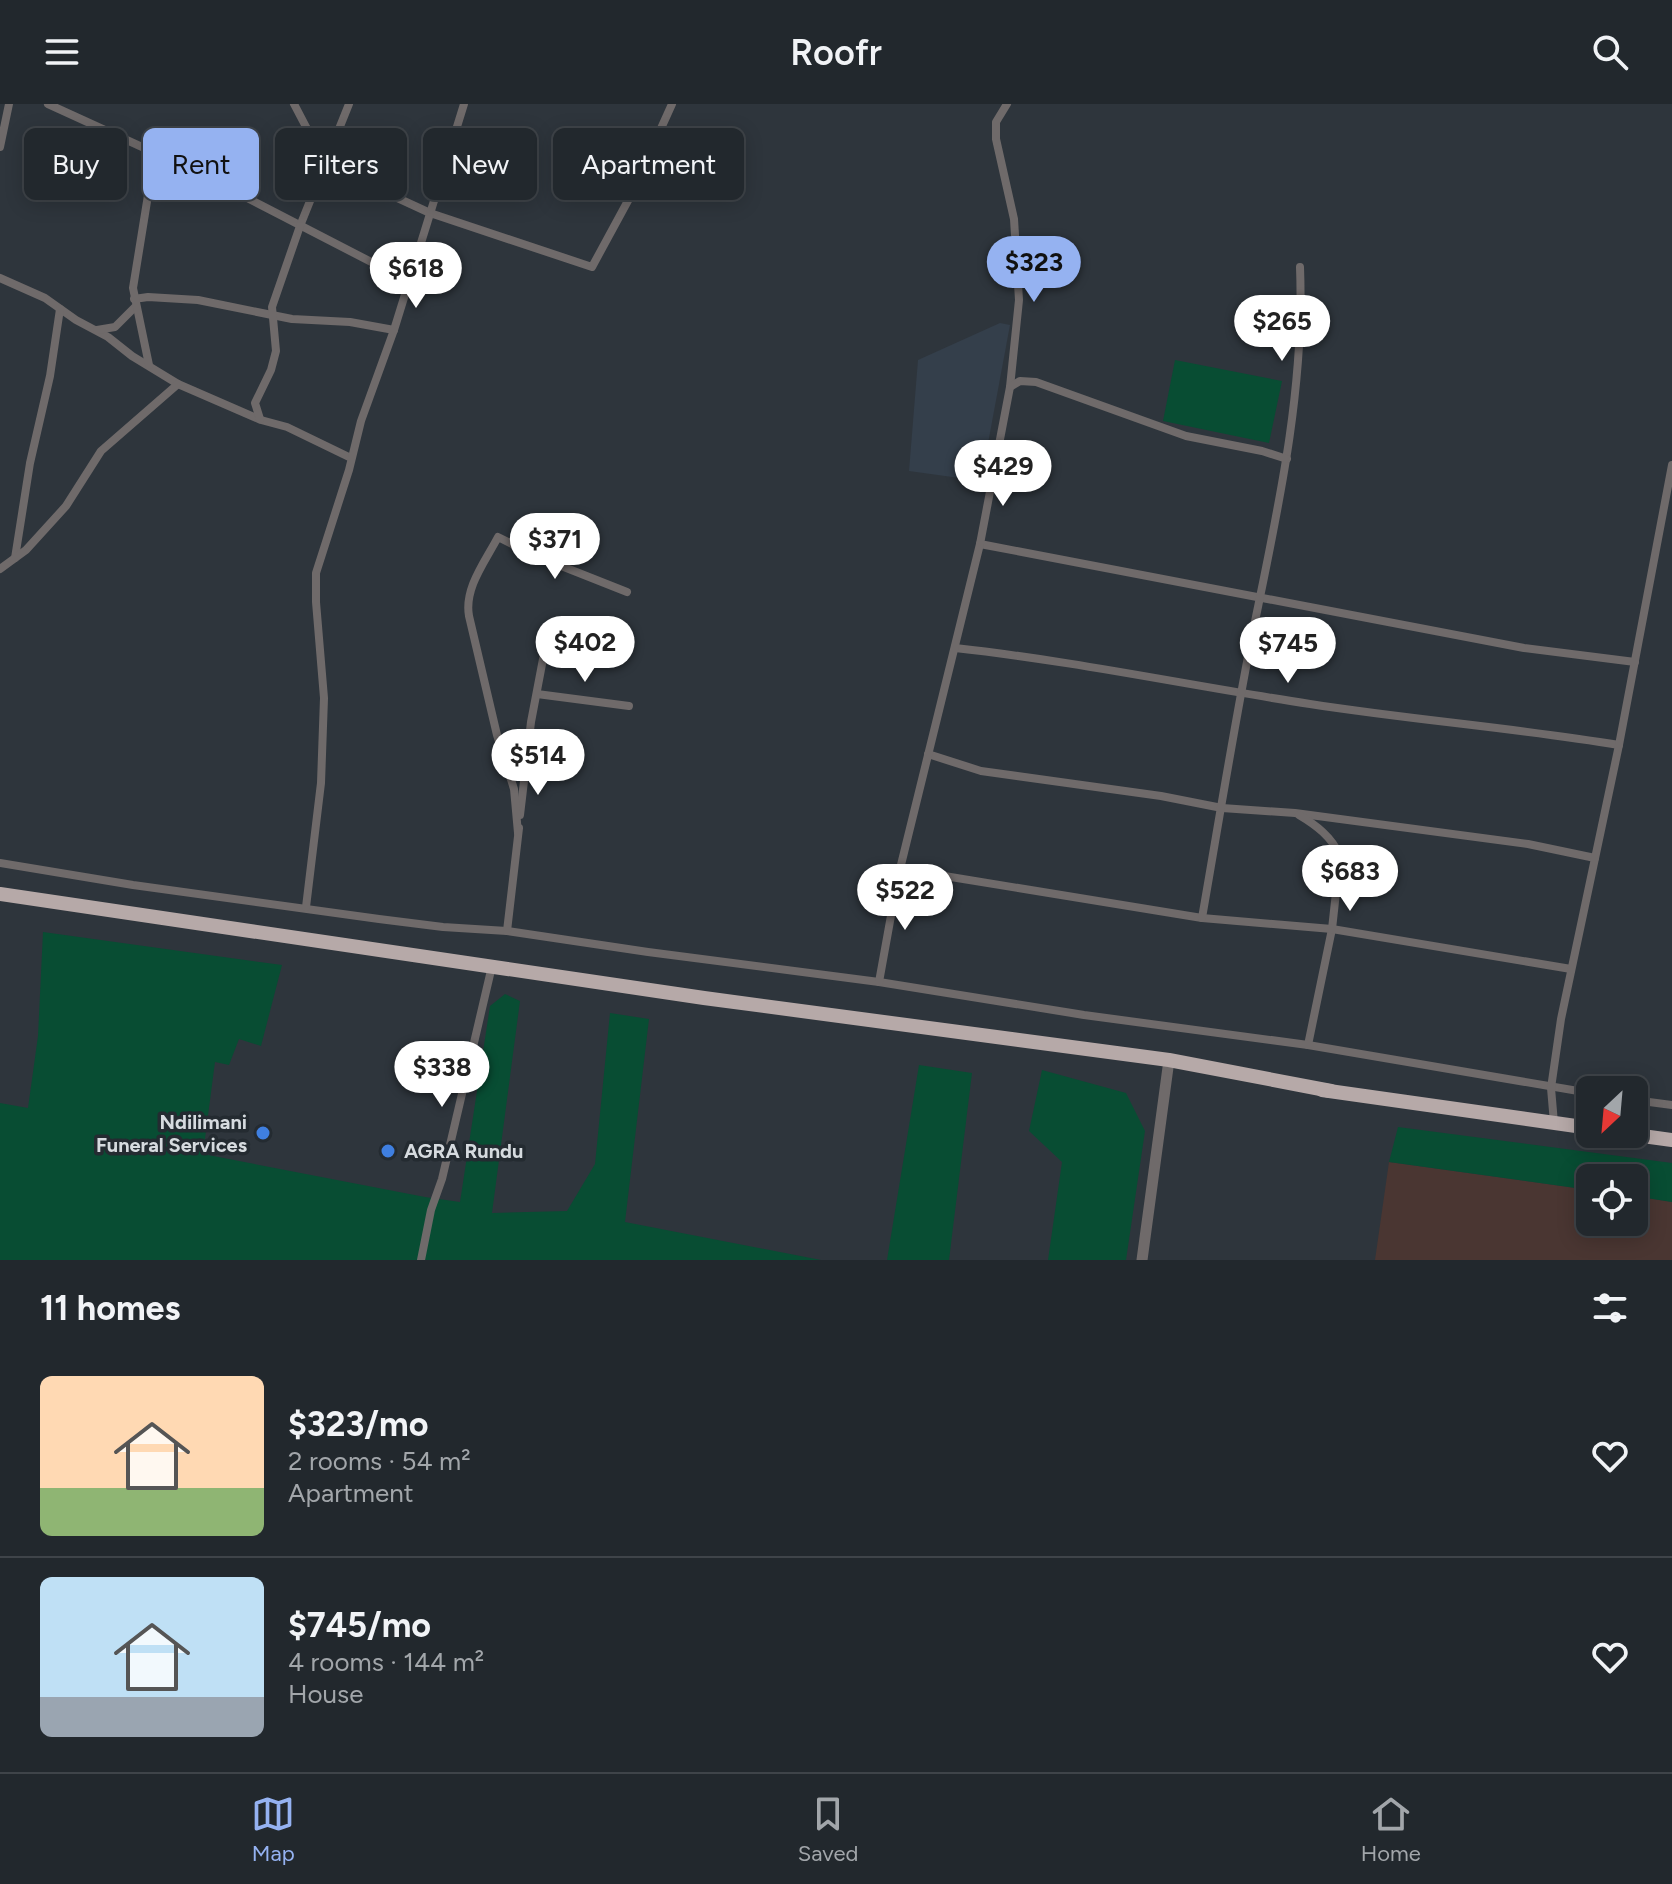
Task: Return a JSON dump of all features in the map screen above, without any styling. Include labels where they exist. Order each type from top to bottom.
[{"type":"highway","points":[[0,894],[293,940],[493,965],[1576,1126]]},
{"type":"highway","points":[[1648,1137],[1672,1140]]},
{"type":"street","points":[[0,147],[9,104]]},
{"type":"street","points":[[48,104],[143,147]]},
{"type":"street","points":[[294,104],[307,128]]},
{"type":"street","points":[[340,128],[349,104]]},
{"type":"street","points":[[306,907],[321,783],[324,698],[316,573],[365,409],[394,330],[464,104]]},
{"type":"street","points":[[402,200],[430,213],[592,267],[630,197],[672,104]]},
{"type":"street","points":[[879,982],[898,877],[980,544],[1010,387],[1019,300],[1014,219],[996,139],[996,122],[1007,104]]},
{"type":"street","points":[[147,200],[136,263],[135,303],[149,365]]},
{"type":"street","points":[[249,200],[408,281]]},
{"type":"street","points":[[261,420],[255,403],[271,370],[276,351],[271,314],[311,200]]},
{"type":"street","points":[[1202,918],[1241,693],[1287,459],[1302,312],[1300,267]]},
{"type":"street","points":[[0,278],[45,298],[178,384],[261,420],[287,427],[351,458]]},
{"type":"street","points":[[96,330],[115,327],[135,303],[148,297],[198,300],[292,319],[350,322],[394,330]]},
{"type":"street","points":[[15,558],[60,309]]},
{"type":"street","points":[[1010,387],[1020,381],[1036,382],[1186,436],[1287,459]]},
{"type":"street","points":[[0,569],[39,537],[66,506],[101,451],[178,384]]},
{"type":"street","points":[[1554,1123],[1551,1088],[1571,969],[1619,745],[1672,465]]},
{"type":"street","points":[[518,833],[514,789],[497,735],[466,601],[471,588],[498,537],[536,556],[627,592]]},
{"type":"street","points":[[980,544],[1524,648],[1635,662]]},
{"type":"street","points":[[955,648],[1241,693],[1619,745]]},
{"type":"street","points":[[507,931],[527,750],[543,659]]},
{"type":"street","points":[[537,694],[629,706]]},
{"type":"street","points":[[928,754],[981,771],[1161,796],[1222,808],[1295,813],[1528,844],[1595,858]]},
{"type":"street","points":[[1295,813],[1315,825],[1336,847],[1340,856],[1332,929],[1308,1045]]},
{"type":"street","points":[[0,863],[133,885],[443,927],[507,931],[879,982],[1084,1015],[1308,1045],[1576,1091]]},
{"type":"street","points":[[898,877],[914,871],[1202,918],[1332,929],[1571,969]]},
{"type":"street","points":[[421,1260],[493,965]]},
{"type":"street","points":[[1142,1260],[1168,1065]]},
{"type":"street","points":[[1648,1102],[1672,1105]]},
{"type":"shaded area","points":[[1000,323],[1010,325],[981,481],[909,471],[918,360]]},
{"type":"shaded area","points":[[1389,1162],[1576,1188],[1576,1236],[1648,1236],[1648,1198],[1672,1202],[1672,1260],[1375,1260]]},
{"type":"green space","points":[[1175,360],[1282,381],[1269,443],[1163,421]]},
{"type":"green space","points":[[43,932],[282,965],[261,1046],[239,1039],[229,1065],[215,1062],[203,1154],[425,1197],[460,1202],[490,1006],[505,994],[520,1001],[492,1213],[567,1211],[595,1164],[610,1013],[649,1019],[625,1222],[821,1260],[0,1260],[0,1103],[28,1108],[38,1036]]},
{"type":"green space","points":[[919,1065],[972,1073],[949,1260],[887,1260]]},
{"type":"green space","points":[[1042,1070],[1126,1093],[1145,1131],[1126,1260],[1048,1260],[1062,1162],[1029,1131]]},
{"type":"green space","points":[[1398,1127],[1672,1163],[1672,1202],[1648,1198],[1648,1164],[1576,1164],[1576,1188],[1389,1162]]},
{"type":"place","name":"Ndilimani Funeral Services","points":[[263,1133]]},
{"type":"place","name":"AGRA Rundu","points":[[388,1151]]}]
